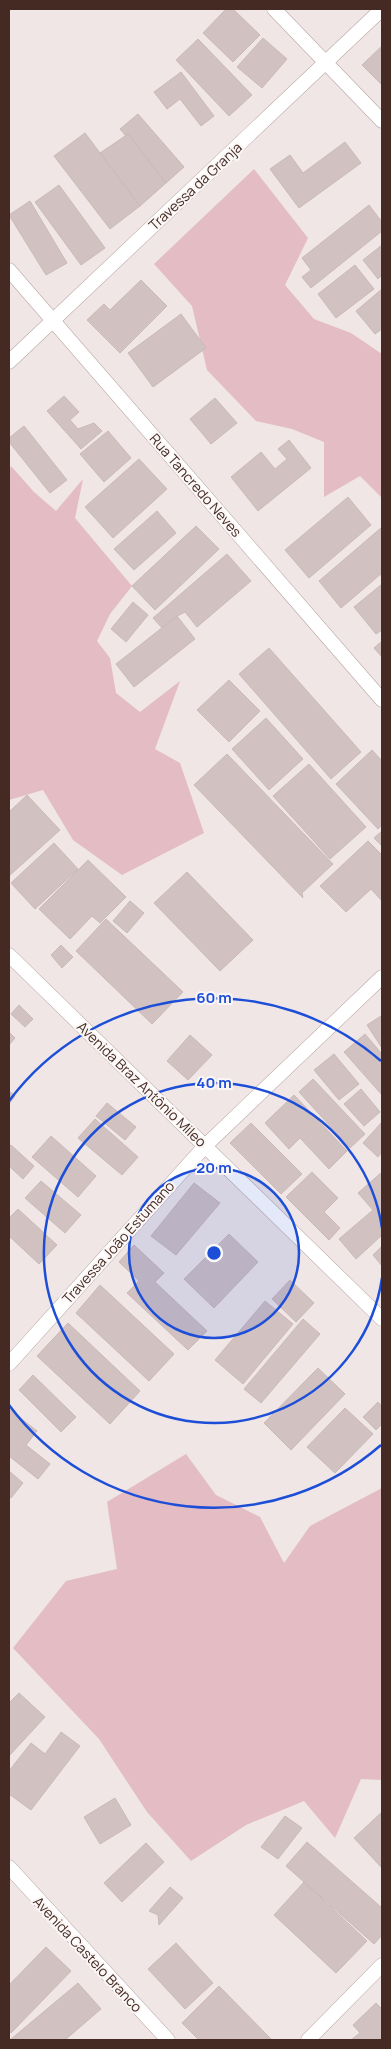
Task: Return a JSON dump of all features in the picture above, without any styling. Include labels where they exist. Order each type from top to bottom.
[{"type":"street","points":[[274,9],[382,121]]},
{"type":"street","name":"Travessa da Granja","points":[[9,362],[382,10]]},
{"type":"street","name":"Rua Tancredo Neves","points":[[9,270],[382,700]]},
{"type":"street","name":"Avenida Braz Antônio Mileo","points":[[9,955],[382,1318]]},
{"type":"street","name":"Travessa João Estumano","points":[[9,1364],[206,1145],[382,978]]},
{"type":"street","name":"Avenida Castelo Branco","points":[[9,1867],[168,2040]]},
{"type":"street","points":[[308,2040],[382,1966]]},
{"type":"shaded area","points":[[254,169],[308,238],[285,285],[314,319],[351,333],[382,354],[382,498],[360,476],[324,497],[324,442],[292,429],[256,421],[207,370],[192,306],[154,264]]},
{"type":"shaded area","points":[[11,466],[34,492],[56,511],[83,479],[75,518],[132,586],[110,614],[97,641],[110,658],[116,693],[140,712],[180,681],[155,749],[180,763],[204,833],[122,875],[73,840],[43,790],[9,800],[9,472]]},
{"type":"shaded area","points":[[186,1454],[216,1495],[260,1517],[284,1563],[310,1526],[382,1488],[382,1780],[361,1779],[335,1838],[304,1801],[246,1825],[191,1861],[147,1812],[99,1739],[13,1648],[66,1581],[117,1569],[107,1502]]},
{"type":"building","points":[[226,9],[233,9],[260,35],[233,62],[203,33]]},
{"type":"building","points":[[263,38],[287,59],[262,88],[237,67]]},
{"type":"building","points":[[198,39],[252,95],[229,116],[176,60]]},
{"type":"building","points":[[382,46],[382,85],[362,65]]},
{"type":"building","points":[[181,72],[214,116],[201,126],[180,99],[167,109],[154,92]]},
{"type":"building","points":[[138,114],[184,167],[166,183],[120,129]]},
{"type":"building","points":[[85,133],[140,206],[110,229],[54,156]]},
{"type":"building","points":[[128,134],[166,183],[140,206],[100,153]]},
{"type":"building","points":[[345,142],[361,163],[299,208],[270,169],[290,155],[303,173]]},
{"type":"building","points":[[59,185],[105,248],[81,265],[35,202]]},
{"type":"building","points":[[30,201],[67,263],[46,275],[9,215]]},
{"type":"building","points":[[369,205],[382,222],[382,231],[311,288],[302,277],[311,270],[302,258]]},
{"type":"building","points":[[382,245],[382,275],[378,279],[363,260]]},
{"type":"building","points":[[355,265],[374,289],[336,318],[318,294]]},
{"type":"building","points":[[141,280],[167,306],[120,353],[87,320],[104,304],[110,310]]},
{"type":"building","points":[[382,289],[382,329],[375,334],[356,311]]},
{"type":"building","points":[[181,314],[206,348],[153,387],[128,353]]},
{"type":"building","points":[[64,396],[79,412],[70,420],[78,429],[94,423],[102,431],[81,449],[47,411]]},
{"type":"building","points":[[215,398],[237,423],[211,444],[190,419]]},
{"type":"building","points":[[24,426],[67,480],[50,493],[9,442],[9,438]]},
{"type":"building","points":[[108,431],[131,458],[104,482],[80,454]]},
{"type":"building","points":[[289,440],[311,468],[258,511],[231,477],[261,452],[275,469],[287,459],[278,449]]},
{"type":"building","points":[[139,459],[167,489],[113,538],[85,507]]},
{"type":"building","points":[[348,497],[371,525],[309,578],[285,550]]},
{"type":"building","points":[[157,511],[176,533],[134,570],[114,549]]},
{"type":"building","points":[[196,526],[219,549],[155,610],[132,586]]},
{"type":"building","points":[[382,527],[382,573],[341,608],[319,581]]},
{"type":"building","points":[[227,554],[251,581],[197,627],[185,612],[177,616],[164,630],[153,618]]},
{"type":"building","points":[[382,584],[382,630],[376,634],[354,607]]},
{"type":"building","points":[[133,602],[148,615],[126,642],[111,629]]},
{"type":"building","points":[[177,616],[195,639],[134,687],[116,664]]},
{"type":"building","points":[[382,641],[382,657],[374,648]]},
{"type":"building","points":[[269,648],[361,752],[331,779],[239,674]]},
{"type":"building","points":[[229,680],[260,711],[229,742],[197,710]]},
{"type":"building","points":[[266,718],[303,759],[269,790],[232,749]]},
{"type":"building","points":[[372,750],[382,761],[382,825],[378,829],[336,784]]},
{"type":"building","points":[[227,754],[333,864],[302,893],[303,898],[194,785]]},
{"type":"building","points":[[309,764],[366,827],[330,859],[273,796]]},
{"type":"building","points":[[27,795],[60,830],[9,876],[9,812]]},
{"type":"building","points":[[382,831],[382,846],[374,838]]},
{"type":"building","points":[[368,841],[382,855],[382,901],[371,889],[346,912],[320,886]]},
{"type":"building","points":[[54,843],[78,869],[35,909],[11,883]]},
{"type":"building","points":[[88,860],[126,897],[100,923],[92,916],[70,939],[39,909]]},
{"type":"building","points":[[187,872],[253,940],[220,971],[154,903]]},
{"type":"building","points":[[130,901],[144,913],[127,933],[113,921]]},
{"type":"building","points":[[106,919],[183,992],[152,1024],[76,951]]},
{"type":"building","points":[[61,945],[73,957],[62,968],[51,955]]},
{"type":"building","points":[[19,1005],[33,1019],[25,1027],[11,1014]]},
{"type":"building","points":[[382,1017],[382,1048],[367,1025]]},
{"type":"building","points":[[9,1032],[15,1038],[9,1045]]},
{"type":"building","points":[[365,1034],[382,1054],[382,1095],[344,1052]]},
{"type":"building","points":[[190,1035],[212,1055],[188,1080],[167,1061]]},
{"type":"building","points":[[334,1054],[359,1084],[339,1100],[314,1070]]},
{"type":"building","points":[[313,1079],[365,1134],[350,1148],[299,1092]]},
{"type":"building","points":[[361,1089],[380,1112],[364,1126],[344,1104]]},
{"type":"building","points":[[9,1091],[15,1096],[9,1104]]},
{"type":"building","points":[[294,1095],[347,1151],[329,1169],[300,1138],[289,1149],[265,1123]]},
{"type":"building","points":[[107,1103],[136,1127],[125,1140],[96,1116]]},
{"type":"building","points":[[95,1119],[138,1157],[122,1175],[78,1138]]},
{"type":"building","points":[[382,1122],[382,1152],[378,1157],[363,1143]]},
{"type":"building","points":[[251,1123],[302,1174],[281,1194],[230,1143]]},
{"type":"building","points":[[51,1136],[96,1176],[78,1197],[32,1157]]},
{"type":"building","points":[[11,1145],[34,1166],[23,1179],[9,1166],[9,1148]]},
{"type":"building","points":[[312,1172],[338,1198],[324,1212],[340,1228],[329,1240],[286,1197]]},
{"type":"building","points":[[382,1172],[382,1235],[356,1259],[339,1239],[373,1210],[358,1193]]},
{"type":"building","points":[[41,1181],[81,1215],[65,1233],[25,1198]]},
{"type":"building","points":[[194,1183],[220,1203],[176,1255],[151,1236]]},
{"type":"building","points":[[18,1209],[57,1245],[39,1264],[9,1236],[9,1218]]},
{"type":"building","points":[[229,1234],[258,1262],[214,1308],[184,1279]]},
{"type":"building","points":[[134,1245],[164,1273],[155,1282],[207,1331],[188,1350],[127,1293],[139,1281],[119,1262]]},
{"type":"building","points":[[382,1246],[382,1266],[373,1255]]},
{"type":"building","points":[[290,1280],[314,1303],[296,1322],[272,1299]]},
{"type":"building","points":[[100,1285],[174,1354],[149,1381],[76,1313]]},
{"type":"building","points":[[265,1301],[293,1324],[243,1384],[215,1360]]},
{"type":"building","points":[[303,1319],[320,1334],[261,1403],[244,1389]]},
{"type":"building","points":[[68,1323],[140,1391],[110,1424],[37,1356]]},
{"type":"building","points":[[318,1368],[345,1394],[291,1450],[264,1423]]},
{"type":"building","points":[[33,1375],[76,1417],[61,1432],[19,1390]]},
{"type":"building","points":[[378,1402],[382,1406],[382,1424],[376,1430],[363,1417]]},
{"type":"building","points":[[345,1408],[373,1434],[335,1473],[307,1447]]},
{"type":"building","points":[[9,1409],[37,1431],[26,1445],[50,1464],[38,1479],[9,1456]]},
{"type":"building","points":[[9,1471],[23,1483],[11,1498],[9,1496]]},
{"type":"building","points":[[19,1693],[45,1717],[9,1756],[9,1703]]},
{"type":"building","points":[[61,1732],[80,1746],[31,1810],[9,1794],[9,1771],[31,1743],[45,1754]]},
{"type":"building","points":[[115,1798],[131,1825],[100,1844],[84,1817]]},
{"type":"building","points":[[382,1812],[382,1868],[354,1838]]},
{"type":"building","points":[[285,1816],[302,1828],[278,1859],[261,1847]]},
{"type":"building","points":[[307,1842],[382,1908],[382,1935],[374,1944],[286,1866]]},
{"type":"building","points":[[146,1843],[164,1862],[122,1902],[104,1883]]},
{"type":"building","points":[[304,1882],[367,1941],[336,1973],[274,1915]]},
{"type":"building","points":[[170,1887],[183,1898],[159,1925],[158,1915],[149,1911]]},
{"type":"building","points":[[176,1943],[213,1983],[185,2009],[148,1969]]},
{"type":"building","points":[[46,1947],[71,1971],[11,2033],[9,2030],[9,1985]]},
{"type":"building","points":[[78,1983],[101,2009],[65,2040],[10,2040]]},
{"type":"building","points":[[219,1986],[272,2040],[199,2040],[182,2023]]},
{"type":"building","points":[[376,2003],[382,2009],[382,2040],[351,2040],[360,2033],[353,2025]]}]
